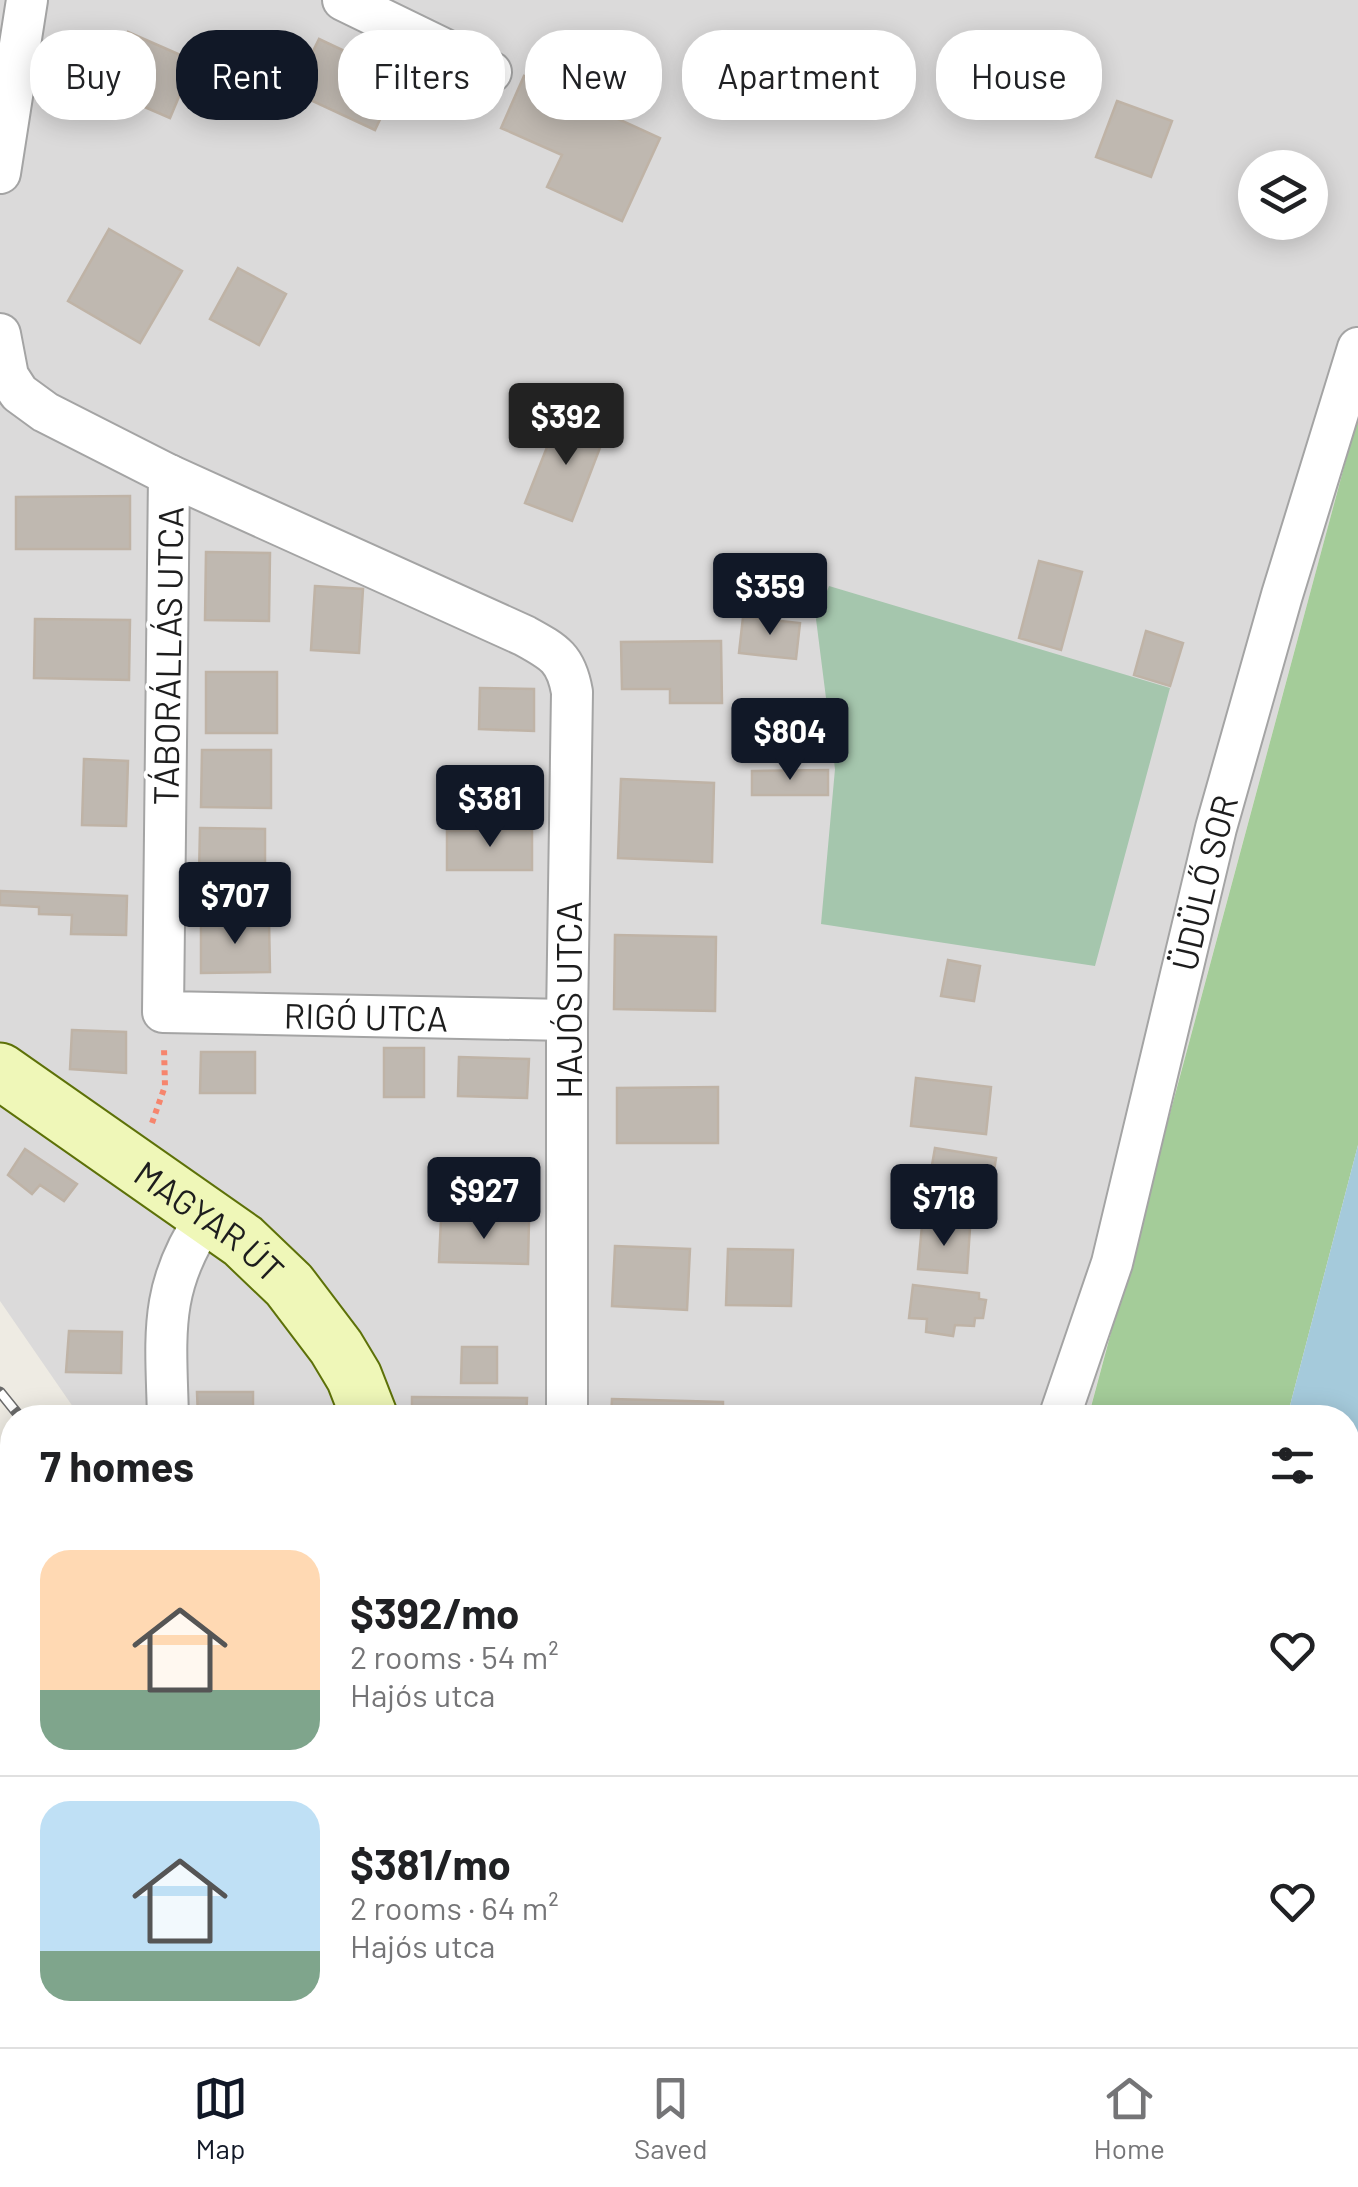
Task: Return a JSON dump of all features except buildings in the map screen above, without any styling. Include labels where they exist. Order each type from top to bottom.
[{"type":"street","points":[[343,0],[405,30]]},
{"type":"street","points":[[0,174],[17,11]]},
{"type":"street","name":"TÁBORÁLLÁS UTCA","points":[[0,334],[8,376],[19,393],[44,412],[169,475],[163,1012]]},
{"type":"street","name":"ÜDÜLŐ SOR","points":[[1063,1405],[1112,1262],[1216,828],[1358,348]]},
{"type":"street","name":"HAJÓS UTCA","points":[[169,475],[525,636],[552,652],[568,669],[572,692],[566,1020],[567,1405]]},
{"type":"street","name":"RIGÓ UTCA","points":[[163,1012],[566,1020]]},
{"type":"street","name":"MAGYAR ÚT","points":[[0,1071],[242,1241],[289,1284],[336,1347],[365,1405]]},
{"type":"street","points":[[168,1405],[165,1318],[180,1260],[207,1216]]},
{"type":"path","points":[[150,1129],[165,1086],[163,1012]]},
{"type":"shaded area","points":[[0,0],[1358,0],[1358,415],[1091,1405],[72,1405],[0,1301]]},
{"type":"green space","points":[[1358,415],[1358,1145],[1290,1405],[1091,1405]]},
{"type":"green space","points":[[829,586],[1170,688],[1095,966],[821,924],[835,769],[816,619]]},
{"type":"water","points":[[1358,1145],[1358,1405],[1290,1405]]},
{"type":"railway","points":[[0,1392],[10,1405]]}]
